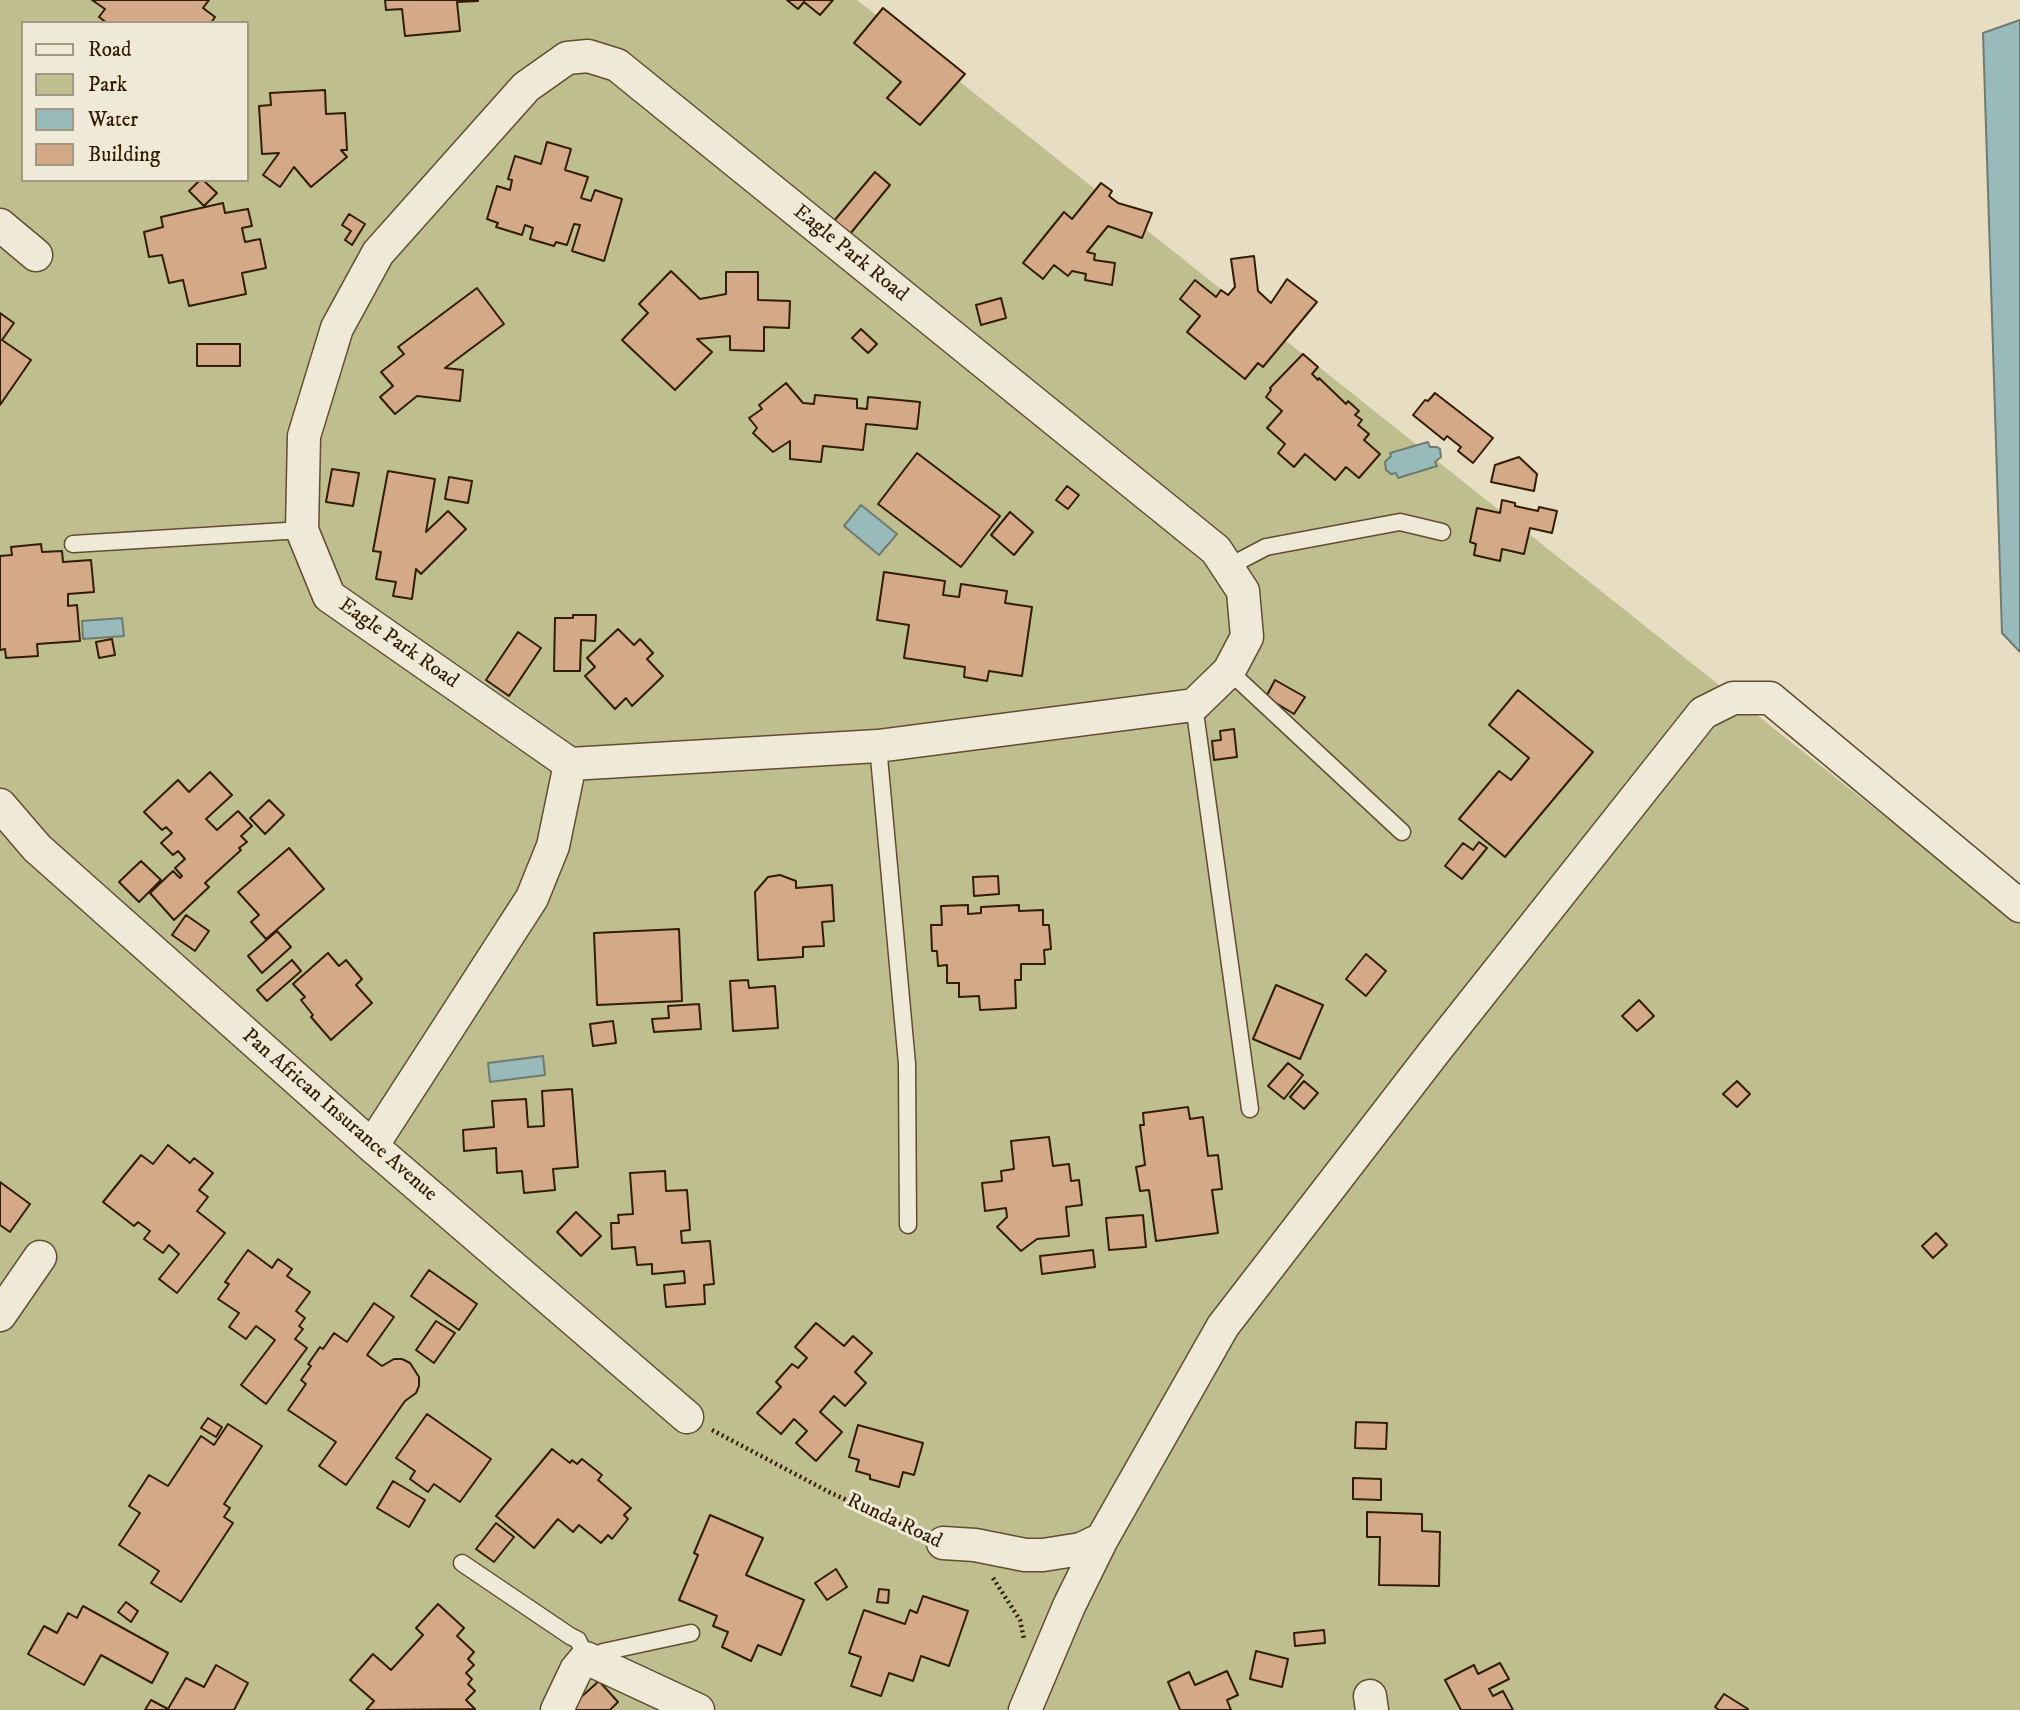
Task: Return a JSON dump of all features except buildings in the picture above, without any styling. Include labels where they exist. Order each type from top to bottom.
[{"type":"street","name":"Eagle Park Road","points":[[570,764],[329,596],[302,530],[304,436],[337,328],[378,253],[526,87],[567,58],[589,56],[617,65],[1216,550],[1243,591],[1247,637],[1229,671],[1194,705]]},
{"type":"street","points":[[0,225],[36,255]]},
{"type":"street","points":[[1030,1698],[1069,1606],[1102,1539],[1223,1326],[1435,1051],[1703,713],[1734,698],[1770,698],[2020,906]]},
{"type":"street","points":[[372,1146],[532,898],[552,846],[570,764],[878,746],[1194,705]]},
{"type":"street","name":"Pan African Insurance Avenue","points":[[0,805],[37,848],[372,1146],[687,1417]]},
{"type":"street","points":[[0,1315],[40,1257]]},
{"type":"street","points":[[943,1544],[975,1545],[1026,1555],[1043,1555],[1081,1549],[1102,1539]]},
{"type":"street","points":[[557,1710],[576,1670],[586,1658],[698,1710]]},
{"type":"lane","points":[[1228,567],[1266,547],[1400,522],[1442,532]]},
{"type":"lane","points":[[73,544],[302,530]]},
{"type":"lane","points":[[1229,671],[1402,832]]},
{"type":"lane","points":[[1194,705],[1250,1109]]},
{"type":"lane","points":[[878,746],[908,1064],[908,1225]]},
{"type":"lane","points":[[462,1563],[578,1640],[586,1658],[691,1633]]},
{"type":"path","name":"Runda Road","points":[[687,1417],[831,1493],[943,1544]]},
{"type":"path","points":[[983,1571],[993,1578],[1020,1620],[1030,1698]]},
{"type":"green space","points":[[0,0],[857,0],[2020,924],[2020,1710],[0,1710]]},
{"type":"water","points":[[2020,20],[2020,652],[2002,633],[1983,33]]},
{"type":"water","points":[[1428,442],[1430,447],[1440,449],[1441,457],[1435,462],[1437,466],[1398,478],[1396,473],[1391,474],[1386,470],[1385,462],[1391,456],[1390,453]]},
{"type":"water","points":[[861,505],[897,534],[879,555],[844,526]]},
{"type":"water","points":[[122,618],[124,636],[83,639],[82,621]]},
{"type":"water","points":[[543,1056],[545,1075],[490,1082],[488,1063]]}]
